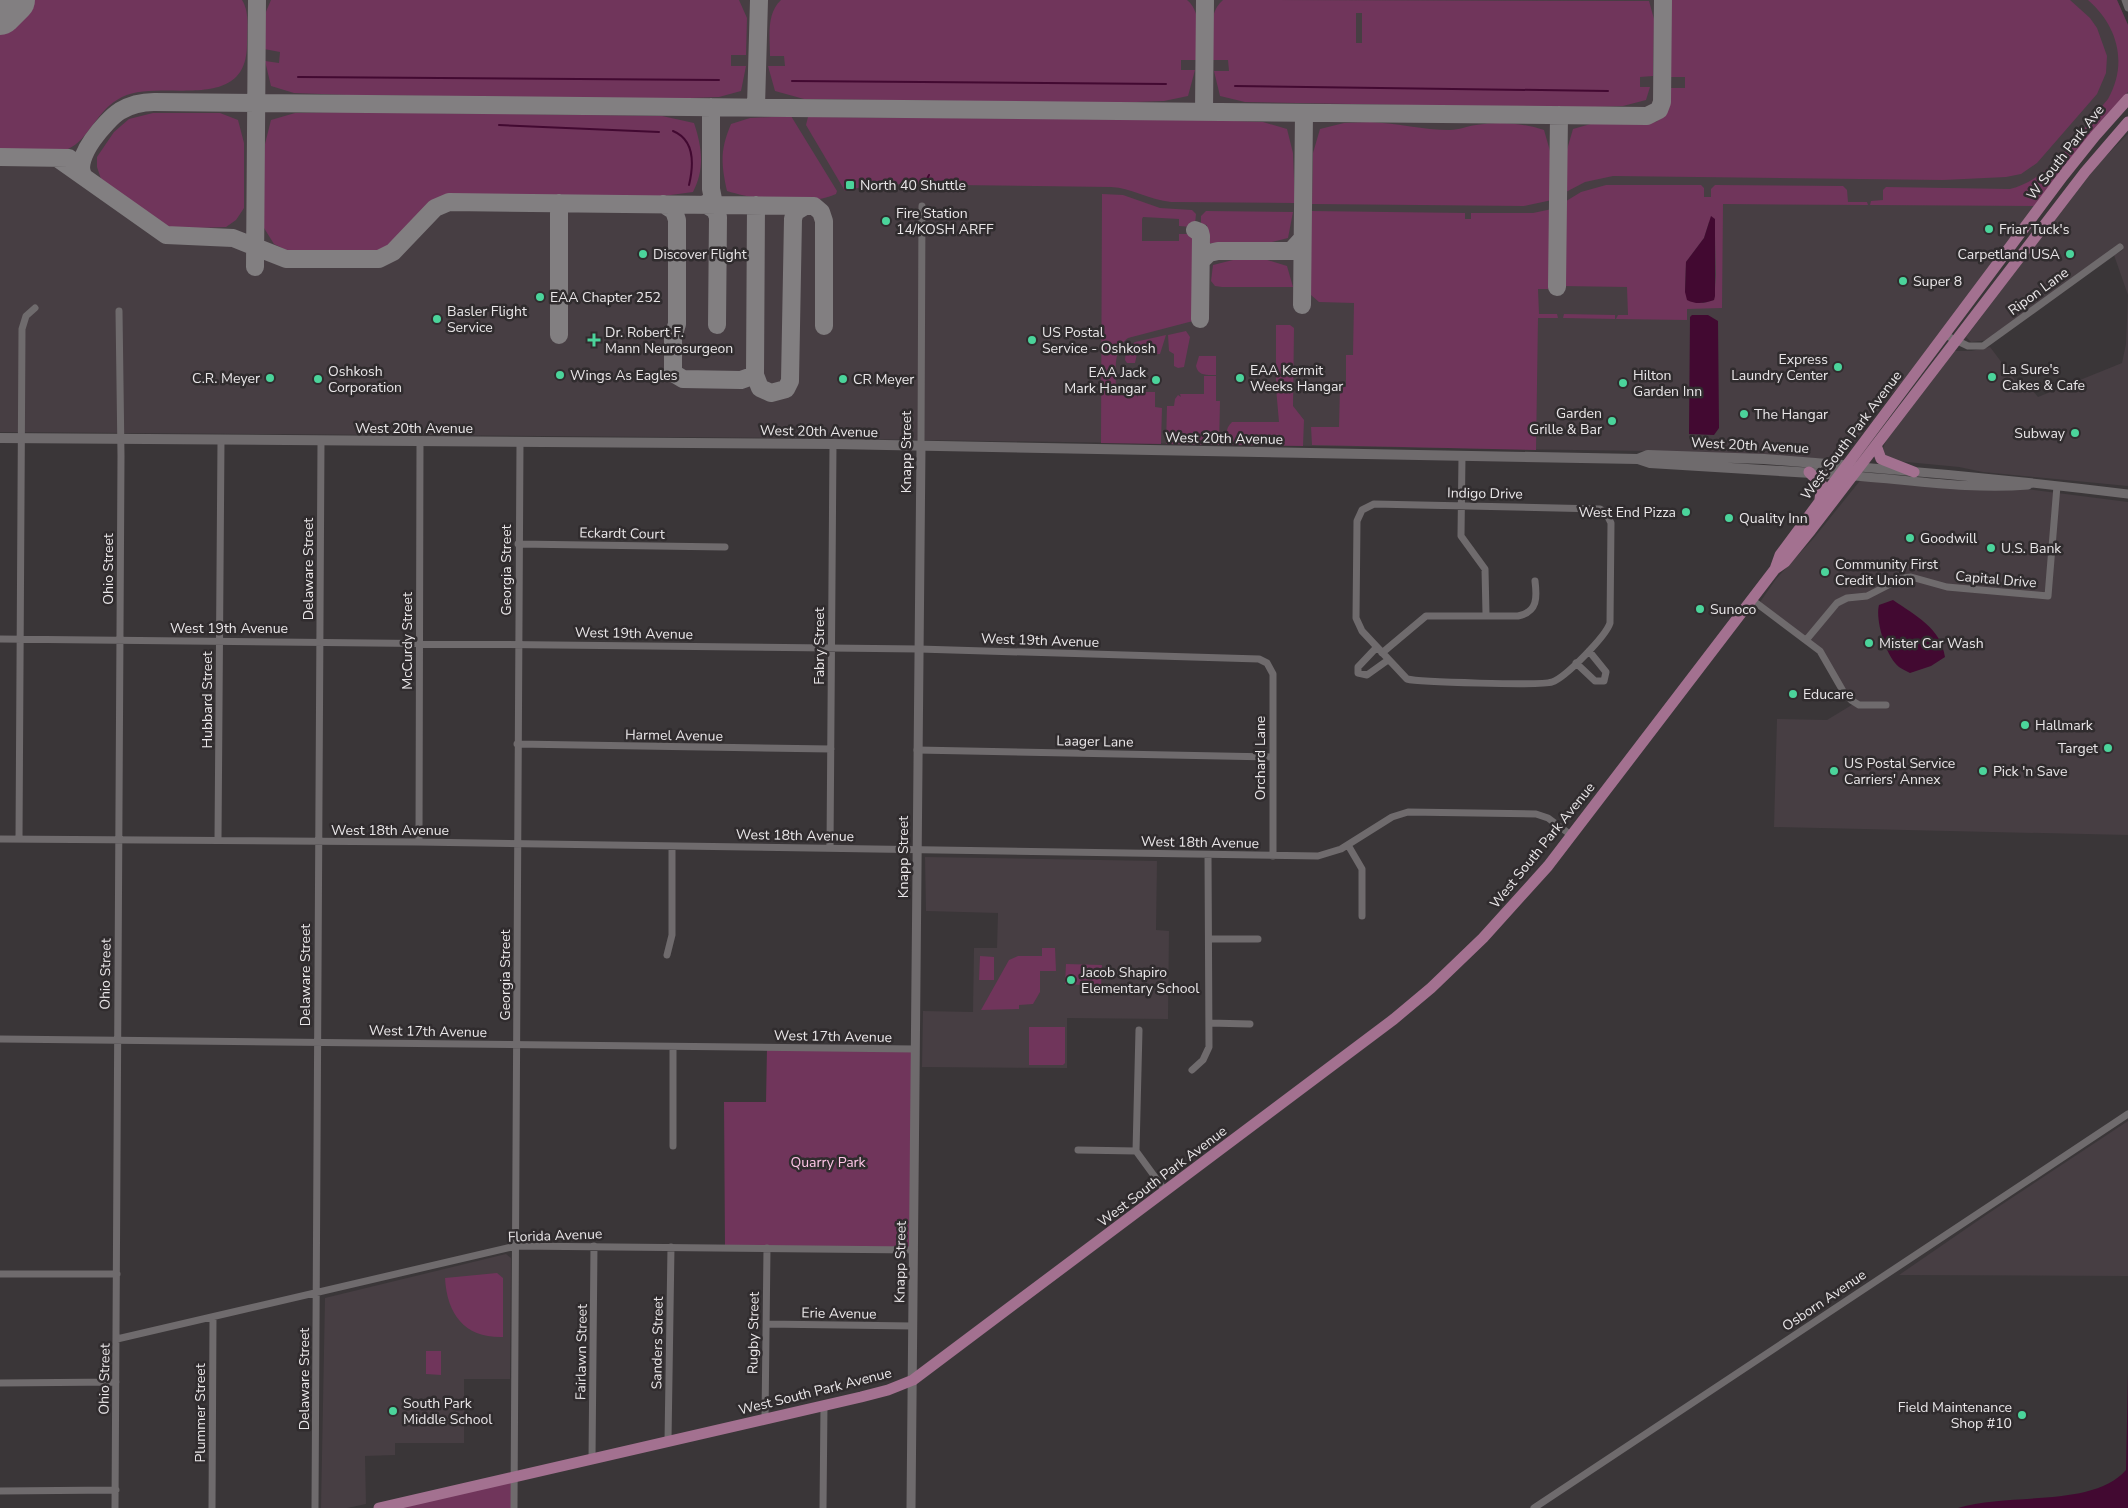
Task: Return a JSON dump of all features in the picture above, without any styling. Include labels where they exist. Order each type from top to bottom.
[{"type":"main road","name":"W South Park Ave","points":[[1924,373],[2068,170],[2128,99]]},
{"type":"main road","name":"W South Park Ave","points":[[1950,338],[2084,172],[2128,122]]},
{"type":"main road","name":"West South Park Avenue","points":[[379,1508],[888,1390],[913,1380],[1166,1192],[1394,1019],[1431,988],[1504,916],[1572,835],[1751,599],[1775,569],[1785,562],[1857,471],[1876,446],[1924,373]]},
{"type":"main road","name":"West South Park Avenue","points":[[1775,569],[1780,555],[1843,470],[1924,373]]},
{"type":"main road","name":"West 20th Avenue","points":[[0,438],[833,444],[1638,459],[1650,463],[1809,472],[1843,470]]},
{"type":"main road","points":[[1876,446],[1881,459],[1914,472]]},
{"type":"main road","name":"West 20th Avenue","points":[[1638,459],[1648,455],[1718,457],[1857,471]]},
{"type":"main road","points":[[1809,472],[1822,486],[1820,501]]},
{"type":"street","points":[[2125,0],[2128,8]]},
{"type":"street","name":"Knapp Street","points":[[911,1508],[922,206]]},
{"type":"street","name":"Ripon Lane","points":[[1950,338],[1968,346],[1983,346],[2120,247]]},
{"type":"street","points":[[19,839],[22,329],[26,316],[35,308]]},
{"type":"street","name":"Ohio Street","points":[[115,1508],[121,439],[119,311]]},
{"type":"street","name":"Hubbard Street","points":[[218,840],[221,440]]},
{"type":"street","name":"Delaware Street","points":[[315,1508],[321,441]]},
{"type":"street","name":"McCurdy Street","points":[[419,842],[420,441]]},
{"type":"street","name":"Georgia Street","points":[[514,1508],[520,442]]},
{"type":"street","name":"Fabry Street","points":[[830,848],[833,444]]},
{"type":"street","points":[[1462,456],[1460,505],[1462,540],[1482,562],[1485,570],[1486,614]]},
{"type":"street","name":"West 20th Avenue","points":[[1857,471],[1914,472],[2013,479],[2128,494]]},
{"type":"street","name":"West 20th Avenue","points":[[1857,471],[2012,487],[2041,484]]},
{"type":"street","name":"Capital Drive","points":[[1807,639],[1837,603],[1847,598],[1867,596],[1902,578],[1911,577],[1947,587],[2048,596],[2058,486]]},
{"type":"street","name":"Indigo Drive","points":[[1374,504],[1594,507],[1606,513],[1611,523],[1610,623],[1605,635],[1556,680],[1536,683],[1412,680],[1402,676],[1379,650],[1362,631],[1356,618],[1358,516],[1365,507],[1374,504]]},
{"type":"street","name":"Eckardt Court","points":[[518,544],[725,547]]},
{"type":"street","points":[[1388,660],[1367,675],[1358,673],[1358,667],[1426,616],[1486,614],[1518,616],[1528,613],[1536,601],[1535,581]]},
{"type":"street","points":[[1751,599],[1807,639],[1826,658],[1843,691],[1851,700],[1860,705],[1886,706]]},
{"type":"street","name":"West 19th Avenue","points":[[0,639],[919,649],[1259,658],[1267,663]]},
{"type":"street","points":[[1576,663],[1595,681],[1604,681],[1606,672],[1589,651]]},
{"type":"street","name":"Orchard Lane","points":[[1267,663],[1273,674],[1273,856]]},
{"type":"street","name":"Harmel Avenue","points":[[517,744],[831,748]]},
{"type":"street","name":"Laager Lane","points":[[917,750],[1272,757]]},
{"type":"street","name":"West 18th Avenue","points":[[0,838],[419,842],[1273,856],[1326,855],[1348,845],[1392,817],[1415,812],[1536,814],[1548,818],[1572,835]]},
{"type":"street","points":[[1348,845],[1362,869],[1362,916]]},
{"type":"street","points":[[667,955],[672,935],[672,846]]},
{"type":"street","points":[[1192,1070],[1208,1053],[1210,939],[1208,855]]},
{"type":"street","points":[[1210,939],[1258,939]]},
{"type":"street","points":[[1209,1023],[1250,1024]]},
{"type":"street","points":[[1138,1030],[1136,1151],[1166,1192]]},
{"type":"street","name":"West 17th Avenue","points":[[0,1039],[915,1050]]},
{"type":"street","points":[[672,1146],[673,1047]]},
{"type":"street","name":"Osborn Avenue","points":[[1534,1508],[2128,1114]]},
{"type":"street","points":[[1078,1150],[1136,1151]]},
{"type":"street","name":"Florida Avenue","points":[[117,1339],[516,1246],[914,1250]]},
{"type":"street","name":"Fairlawn Street","points":[[592,1459],[594,1246]]},
{"type":"street","name":"Sanders Street","points":[[668,1441],[671,1247]]},
{"type":"street","name":"Rugby Street","points":[[765,1419],[767,1248]]},
{"type":"street","points":[[0,1274],[117,1274]]},
{"type":"street","name":"Plummer Street","points":[[212,1508],[213,1318]]},
{"type":"street","name":"Erie Avenue","points":[[766,1324],[913,1326]]},
{"type":"street","points":[[0,1383],[116,1382]]},
{"type":"street","points":[[824,1405],[824,1508]]},
{"type":"street","points":[[0,1491],[116,1490]]},
{"type":"shaded area","points":[[0,0],[2117,0],[2128,25],[2128,92],[2093,131],[1907,378],[1884,402],[1848,451],[1835,459],[1645,451],[796,438],[0,432]]},
{"type":"shaded area","points":[[2128,134],[2128,295],[2114,255],[2123,250],[2122,243],[1989,340],[1971,342],[1966,337],[2091,171]]},
{"type":"shaded area","points":[[1711,216],[1715,219],[1715,296],[1714,300],[1694,303],[1687,300],[1685,292],[1686,262],[1704,238]]},
{"type":"shaded area","points":[[2128,295],[2128,486],[1983,472],[1959,467],[1896,461],[1885,456],[1883,448],[1887,439],[1953,351],[1971,351],[1990,347],[2015,380],[2023,379],[2038,397],[2122,363],[2126,344]]},
{"type":"shaded area","points":[[1692,315],[1708,315],[1718,321],[1719,428],[1714,435],[1689,434],[1690,317]]},
{"type":"shaded area","points":[[1863,477],[2011,487],[2128,502],[2128,835],[1774,827],[1777,719],[1827,720],[1855,703],[1825,658],[1758,605],[1776,579],[1813,539]]},
{"type":"shaded area","points":[[1893,600],[1919,617],[1933,630],[1943,647],[1945,657],[1931,666],[1910,673],[1894,662],[1886,647],[1880,629],[1878,612],[1879,605]]},
{"type":"shaded area","name":"Jacob Shapiro Elementary School","points":[[925,857],[1157,861],[1156,930],[1169,931],[1168,1019],[1067,1018],[1067,1068],[922,1067],[923,1011],[973,1012],[974,948],[997,948],[998,913],[926,911]]},
{"type":"shaded area","points":[[2128,1121],[2128,1276],[1899,1275],[1989,1213]]},
{"type":"shaded area","name":"South Park Middle School","points":[[506,1254],[511,1258],[510,1379],[464,1379],[464,1443],[395,1443],[395,1455],[365,1456],[366,1504],[347,1508],[321,1508],[325,1298]]},
{"type":"shaded area","points":[[2128,1373],[2128,1508],[1958,1508],[1979,1503],[2072,1495],[2093,1490],[2111,1482],[2126,1470]]},
{"type":"green space","points":[[34,0],[242,0],[245,5],[248,21],[247,45],[243,67],[233,80],[218,87],[199,90],[139,92],[122,97],[106,109],[82,139],[68,149],[0,149],[0,34]]},
{"type":"green space","points":[[271,0],[739,0],[747,18],[746,55],[731,55],[731,66],[746,66],[741,91],[719,97],[664,99],[294,93],[271,86],[265,61],[279,63],[280,52],[264,49],[265,14]]},
{"type":"green space","points":[[781,0],[1187,0],[1196,13],[1198,36],[1196,60],[1181,60],[1181,70],[1195,70],[1188,96],[1164,101],[1108,103],[804,99],[775,91],[768,66],[785,66],[784,56],[770,56],[771,19],[776,6]]},
{"type":"green space","points":[[1223,0],[1649,1],[1654,19],[1653,76],[1640,77],[1640,87],[1650,87],[1646,100],[1623,106],[1569,108],[1245,102],[1220,96],[1214,71],[1229,71],[1228,60],[1213,60],[1211,28],[1214,12]],"holes":[[[1356,13],[1362,13],[1362,43],[1356,43]]]},
{"type":"green space","points":[[1671,0],[2070,0],[2090,18],[2097,28],[2107,56],[2106,73],[2097,94],[2037,163],[2021,174],[2006,177],[1943,180],[1613,176],[1585,182],[1564,193],[1566,153],[1573,129],[1594,123],[1656,122],[1664,115],[1668,107],[1670,88],[1685,88],[1685,77],[1671,77]]},
{"type":"green space","points":[[2088,0],[2117,0],[2128,25],[2128,92],[2093,131],[2034,206],[1870,205],[1871,201],[1883,200],[1883,190],[1886,187],[2010,189],[2025,184],[2039,175],[2065,152],[2108,99],[2118,72],[2117,46],[2113,34],[2107,22]]},
{"type":"green space","points":[[153,113],[220,113],[238,120],[244,143],[244,208],[236,220],[226,227],[170,229],[101,179],[97,167],[97,157],[114,132],[129,119]]},
{"type":"green space","points":[[295,113],[662,116],[694,123],[699,141],[701,166],[693,192],[641,199],[449,197],[435,203],[384,250],[374,253],[290,252],[274,244],[264,228],[263,163],[265,144],[271,120]]},
{"type":"green space","points":[[791,116],[837,191],[836,194],[811,200],[782,201],[727,191],[723,150],[731,124],[750,118]]},
{"type":"green space","points":[[808,117],[1263,122],[1287,129],[1293,153],[1295,203],[1171,202],[1126,189],[1111,187],[875,184],[845,191],[806,125]]},
{"type":"green space","points":[[1370,122],[1450,130],[1502,123],[1519,124],[1544,130],[1550,151],[1552,200],[1524,206],[1312,204],[1313,153],[1320,129],[1344,123]]},
{"type":"green space","points":[[1606,185],[1701,185],[1704,188],[1704,197],[1711,197],[1711,189],[1715,185],[1843,186],[1847,190],[1848,202],[1867,202],[1868,205],[1723,204],[1722,308],[1687,309],[1687,320],[1616,319],[1618,315],[1628,315],[1627,287],[1561,286],[1563,203],[1581,192]],"holes":[[[1709,222],[1715,237],[1716,275],[1714,300],[1703,303],[1685,292],[1686,262],[1704,238]]]},
{"type":"green space","points":[[1102,194],[1123,195],[1160,208],[1192,210],[1196,214],[1195,224],[1192,227],[1179,226],[1179,219],[1143,217],[1142,219],[1142,241],[1179,241],[1179,234],[1192,234],[1195,236],[1193,321],[1128,338],[1119,349],[1117,355],[1116,391],[1137,392],[1137,398],[1139,392],[1155,392],[1155,407],[1162,408],[1161,444],[1101,443]]},
{"type":"green space","points":[[1552,209],[1552,289],[1538,289],[1539,314],[1557,314],[1558,318],[1538,318],[1536,450],[1312,445],[1311,427],[1339,427],[1340,387],[1346,387],[1346,355],[1353,355],[1354,303],[1319,302],[1311,295],[1310,211],[1465,213],[1465,219],[1471,219],[1471,213],[1533,213]]},
{"type":"green space","points":[[1206,211],[1293,212],[1288,238],[1264,244],[1207,243],[1207,225],[1201,224],[1201,216]]},
{"type":"green space","points":[[1237,259],[1264,259],[1287,266],[1293,287],[1215,286],[1211,281],[1213,265]]},
{"type":"green space","points":[[1564,314],[1615,315],[1615,319],[1563,318]]},
{"type":"green space","points":[[1276,325],[1290,325],[1294,328],[1293,406],[1304,420],[1303,446],[1230,445],[1226,433],[1232,422],[1279,422],[1276,388]]},
{"type":"green space","points":[[1186,331],[1190,337],[1184,367],[1178,368],[1174,366],[1174,354],[1169,351],[1168,335]]},
{"type":"green space","points":[[1166,335],[1160,354],[1137,354],[1135,363],[1127,363],[1125,360],[1126,350],[1135,342]]},
{"type":"green space","points":[[1199,356],[1216,356],[1216,375],[1199,372],[1196,366]]},
{"type":"green space","points":[[1204,376],[1216,376],[1216,401],[1220,401],[1219,445],[1166,444],[1167,406],[1174,406],[1178,395],[1181,397],[1180,394],[1204,394]]},
{"type":"green space","points":[[1042,948],[1055,948],[1056,971],[1040,971],[1040,992],[1033,1004],[1019,1005],[1019,1009],[981,1010],[1009,960],[1018,956],[1042,956]]},
{"type":"green space","points":[[980,956],[994,957],[994,980],[979,980]]},
{"type":"green space","points":[[1066,964],[1102,965],[1101,986],[1065,984]]},
{"type":"green space","points":[[1029,1027],[1065,1027],[1065,1063],[1063,1065],[1029,1065]]},
{"type":"green space","name":"Quarry Park","points":[[767,1048],[915,1049],[914,1250],[725,1248],[724,1102],[766,1102]]},
{"type":"green space","points":[[497,1273],[503,1278],[503,1337],[478,1333],[468,1329],[461,1322],[454,1313],[450,1303],[445,1278]]},
{"type":"green space","points":[[426,1351],[441,1351],[441,1375],[426,1374]]},
{"type":"green space","points":[[515,1476],[514,1508],[376,1508]]},
{"type":"waterway","points":[[298,77],[719,80]]},
{"type":"waterway","points":[[792,81],[1166,84]]},
{"type":"waterway","points":[[1235,86],[1608,91]]},
{"type":"waterway","points":[[499,125],[659,132]]},
{"type":"waterway","points":[[673,131],[680,135],[689,147],[692,161],[689,185]]},
{"type":"waterway","points":[[927,179],[929,175]]},
{"type":"taxiway","points":[[255,267],[257,0]]},
{"type":"taxiway","points":[[756,106],[759,0]]},
{"type":"taxiway","points":[[1204,112],[1205,0]]},
{"type":"taxiway","points":[[83,175],[81,168],[87,150],[92,140],[107,122],[124,109],[136,104],[150,102],[1647,116],[1659,110],[1662,102],[1663,0]]},
{"type":"taxiway","points":[[711,107],[711,189],[714,204]]},
{"type":"taxiway","points":[[1302,305],[1304,113]]},
{"type":"taxiway","points":[[1557,287],[1559,115]]},
{"type":"taxiway","points":[[0,157],[69,158]]},
{"type":"taxiway","points":[[57,158],[166,235],[233,238],[286,259],[379,259],[393,252],[435,208],[449,202],[814,206],[821,212],[824,221],[824,326]]},
{"type":"taxiway","points":[[559,203],[559,335]]},
{"type":"taxiway","points":[[663,204],[674,211],[677,220],[677,324],[673,337],[673,373],[683,379],[741,380],[755,375]]},
{"type":"taxiway","points":[[705,204],[715,210],[718,217],[717,325]]},
{"type":"taxiway","points":[[756,205],[755,375],[760,388],[771,393],[786,389],[790,381],[793,219],[795,212],[805,206]]},
{"type":"taxiway","points":[[1195,230],[1200,232],[1201,236],[1200,319]]},
{"type":"taxiway","points":[[1201,261],[1209,253],[1218,251],[1291,251],[1302,239]]},
{"type":"runway","points":[[0,13],[13,0]]},
{"type":"place","name":"North 40 Shuttle","points":[[850,185]]},
{"type":"place","name":"Fire Station 14/KOSH ARFF","points":[[886,221]]},
{"type":"place","name":"Friar Tuck's","points":[[1989,229]]},
{"type":"place","name":"Discover Flight","points":[[643,254]]},
{"type":"place","name":"Carpetland USA","points":[[2070,254]]},
{"type":"place","name":"Super 8","points":[[1903,281]]},
{"type":"place","name":"EAA Chapter 252","points":[[540,297]]},
{"type":"place","name":"Basler Flight Service","points":[[437,319]]},
{"type":"place","name":"Dr. Robert F. Mann Neurosurgeon","points":[[594,340]]},
{"type":"place","name":"US Postal Service - Oshkosh","points":[[1032,340]]},
{"type":"place","name":"Express Laundry Center","points":[[1838,367]]},
{"type":"place","name":"Wings As Eagles","points":[[560,375]]},
{"type":"place","name":"La Sure's Cakes & Cafe","points":[[1992,377]]},
{"type":"place","name":"C.R. Meyer","points":[[270,378]]},
{"type":"place","name":"EAA Kermit Weeks Hangar","points":[[1240,378]]},
{"type":"place","name":"Oshkosh Corporation","points":[[318,379]]},
{"type":"place","name":"CR Meyer","points":[[843,379]]},
{"type":"place","name":"EAA Jack Mark Hangar","points":[[1156,380]]},
{"type":"place","name":"Hilton Garden Inn","points":[[1623,383]]},
{"type":"place","name":"The Hangar","points":[[1744,414]]},
{"type":"place","name":"Garden Grille & Bar","points":[[1612,421]]},
{"type":"place","name":"Subway","points":[[2075,433]]},
{"type":"place","name":"West End Pizza","points":[[1686,512]]},
{"type":"place","name":"Quality Inn","points":[[1729,518]]},
{"type":"place","name":"Goodwill","points":[[1910,538]]},
{"type":"place","name":"U.S. Bank","points":[[1991,548]]},
{"type":"place","name":"Community First Credit Union","points":[[1825,572]]},
{"type":"place","name":"Sunoco","points":[[1700,609]]},
{"type":"place","name":"Mister Car Wash","points":[[1869,643]]},
{"type":"place","name":"Educare","points":[[1793,694]]},
{"type":"place","name":"Hallmark","points":[[2025,725]]},
{"type":"place","name":"Target","points":[[2108,748]]},
{"type":"place","name":"US Postal Service Carriers' Annex","points":[[1834,771]]},
{"type":"place","name":"Pick 'n Save","points":[[1983,771]]},
{"type":"place","name":"Jacob Shapiro Elementary School","points":[[1071,980]]},
{"type":"place","name":"South Park Middle School","points":[[393,1411]]},
{"type":"place","name":"Field Maintenance Shop #10","points":[[2022,1415]]}]
